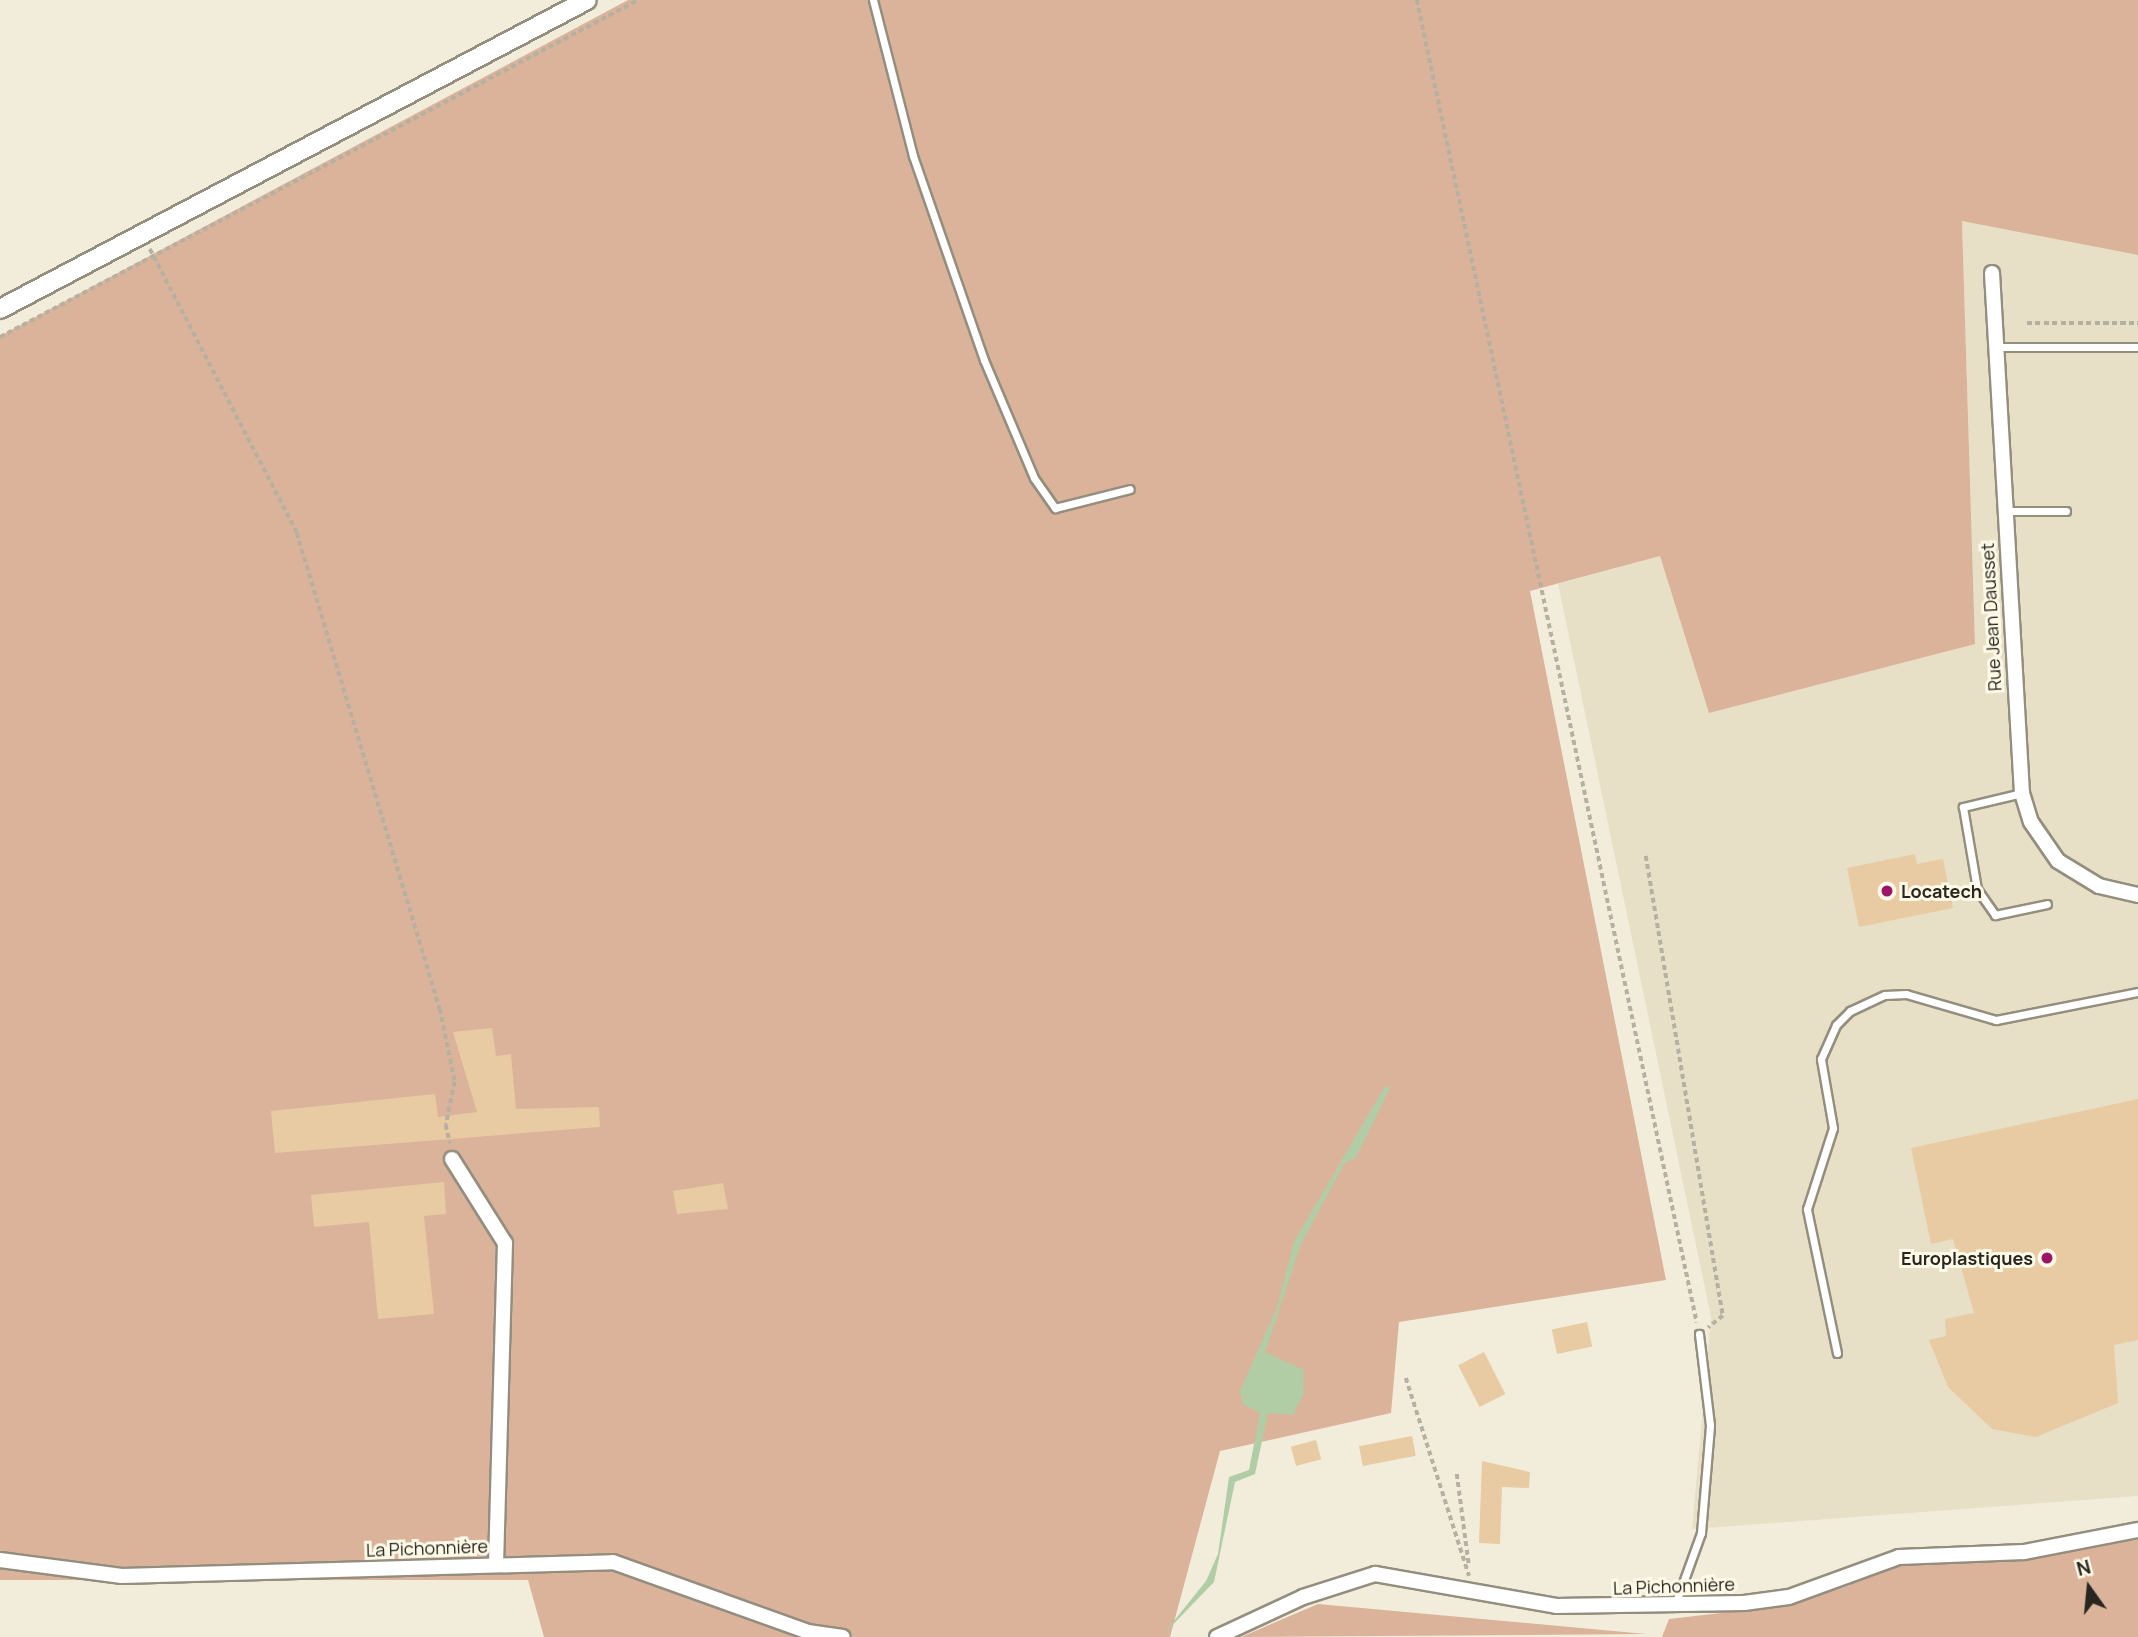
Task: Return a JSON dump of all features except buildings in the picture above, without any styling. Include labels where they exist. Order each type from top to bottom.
[{"type":"street","points":[[0,309],[587,0]]},
{"type":"street","name":"Rue Jean Dausset","points":[[1992,273],[2022,793],[2031,822],[2059,861],[2099,886],[2138,895]]},
{"type":"street","points":[[452,1159],[505,1244],[496,1565]]},
{"type":"street","name":"La Pichonnière","points":[[1217,1637],[1303,1597],[1376,1574],[1464,1592],[1597,1609],[1789,1597],[1899,1557],[2024,1552],[2138,1530]]},
{"type":"street","name":"La Pichonnière","points":[[0,1560],[122,1576],[613,1562],[808,1632],[843,1637]]},
{"type":"lane","points":[[873,0],[913,156],[984,360],[1034,478],[1055,508],[1130,489]]},
{"type":"lane","points":[[1996,347],[2138,347]]},
{"type":"lane","points":[[2005,511],[2066,511]]},
{"type":"lane","points":[[2022,793],[1963,807],[1977,888],[1995,915],[2048,904]]},
{"type":"lane","points":[[1837,1353],[1807,1209],[1833,1128],[1821,1059],[1836,1026],[1859,1005],[1885,995],[1906,994],[1996,1020],[2138,992]]},
{"type":"lane","points":[[1676,1602],[1701,1533],[1710,1425],[1699,1334]]},
{"type":"path","points":[[0,337],[638,0]]},
{"type":"path","points":[[1417,0],[1699,1334],[1723,1316],[1646,856]]},
{"type":"path","points":[[144,234],[297,533],[440,1009],[455,1082],[446,1125],[452,1159]]},
{"type":"path","points":[[2027,323],[2138,323]]},
{"type":"path","points":[[1406,1378],[1470,1572]]},
{"type":"path","points":[[1457,1474],[1470,1572],[1464,1592]]},
{"type":"shaded area","points":[[628,0],[2138,0],[2138,255],[1962,221],[1975,644],[1709,713],[1660,556],[1530,591],[1666,1280],[1399,1322],[1391,1413],[1220,1451],[1170,1637],[544,1637],[528,1580],[0,1580],[0,336]]},
{"type":"shaded area","points":[[1962,221],[2138,255],[2138,1496],[1692,1529],[1711,1317],[1558,584],[1660,556],[1975,644]]},
{"type":"shaded area","points":[[1385,1086],[1390,1088],[1356,1157],[1344,1164],[1301,1244],[1265,1352],[1304,1370],[1303,1395],[1293,1415],[1268,1413],[1255,1474],[1235,1482],[1214,1582],[1161,1637],[1206,1581],[1218,1554],[1229,1477],[1249,1470],[1260,1413],[1243,1404],[1240,1391],[1277,1307],[1294,1242]]},
{"type":"shaded area","points":[[2138,1540],[2138,1637],[1662,1637],[1669,1619],[1790,1605],[1850,1585],[1849,1576],[1899,1557]]},
{"type":"shaded area","points":[[1318,1604],[1646,1634],[1241,1637]]},
{"type":"place","name":"Locatech","points":[[1887,891]]},
{"type":"place","name":"Europlastiques","points":[[2047,1258]]}]
